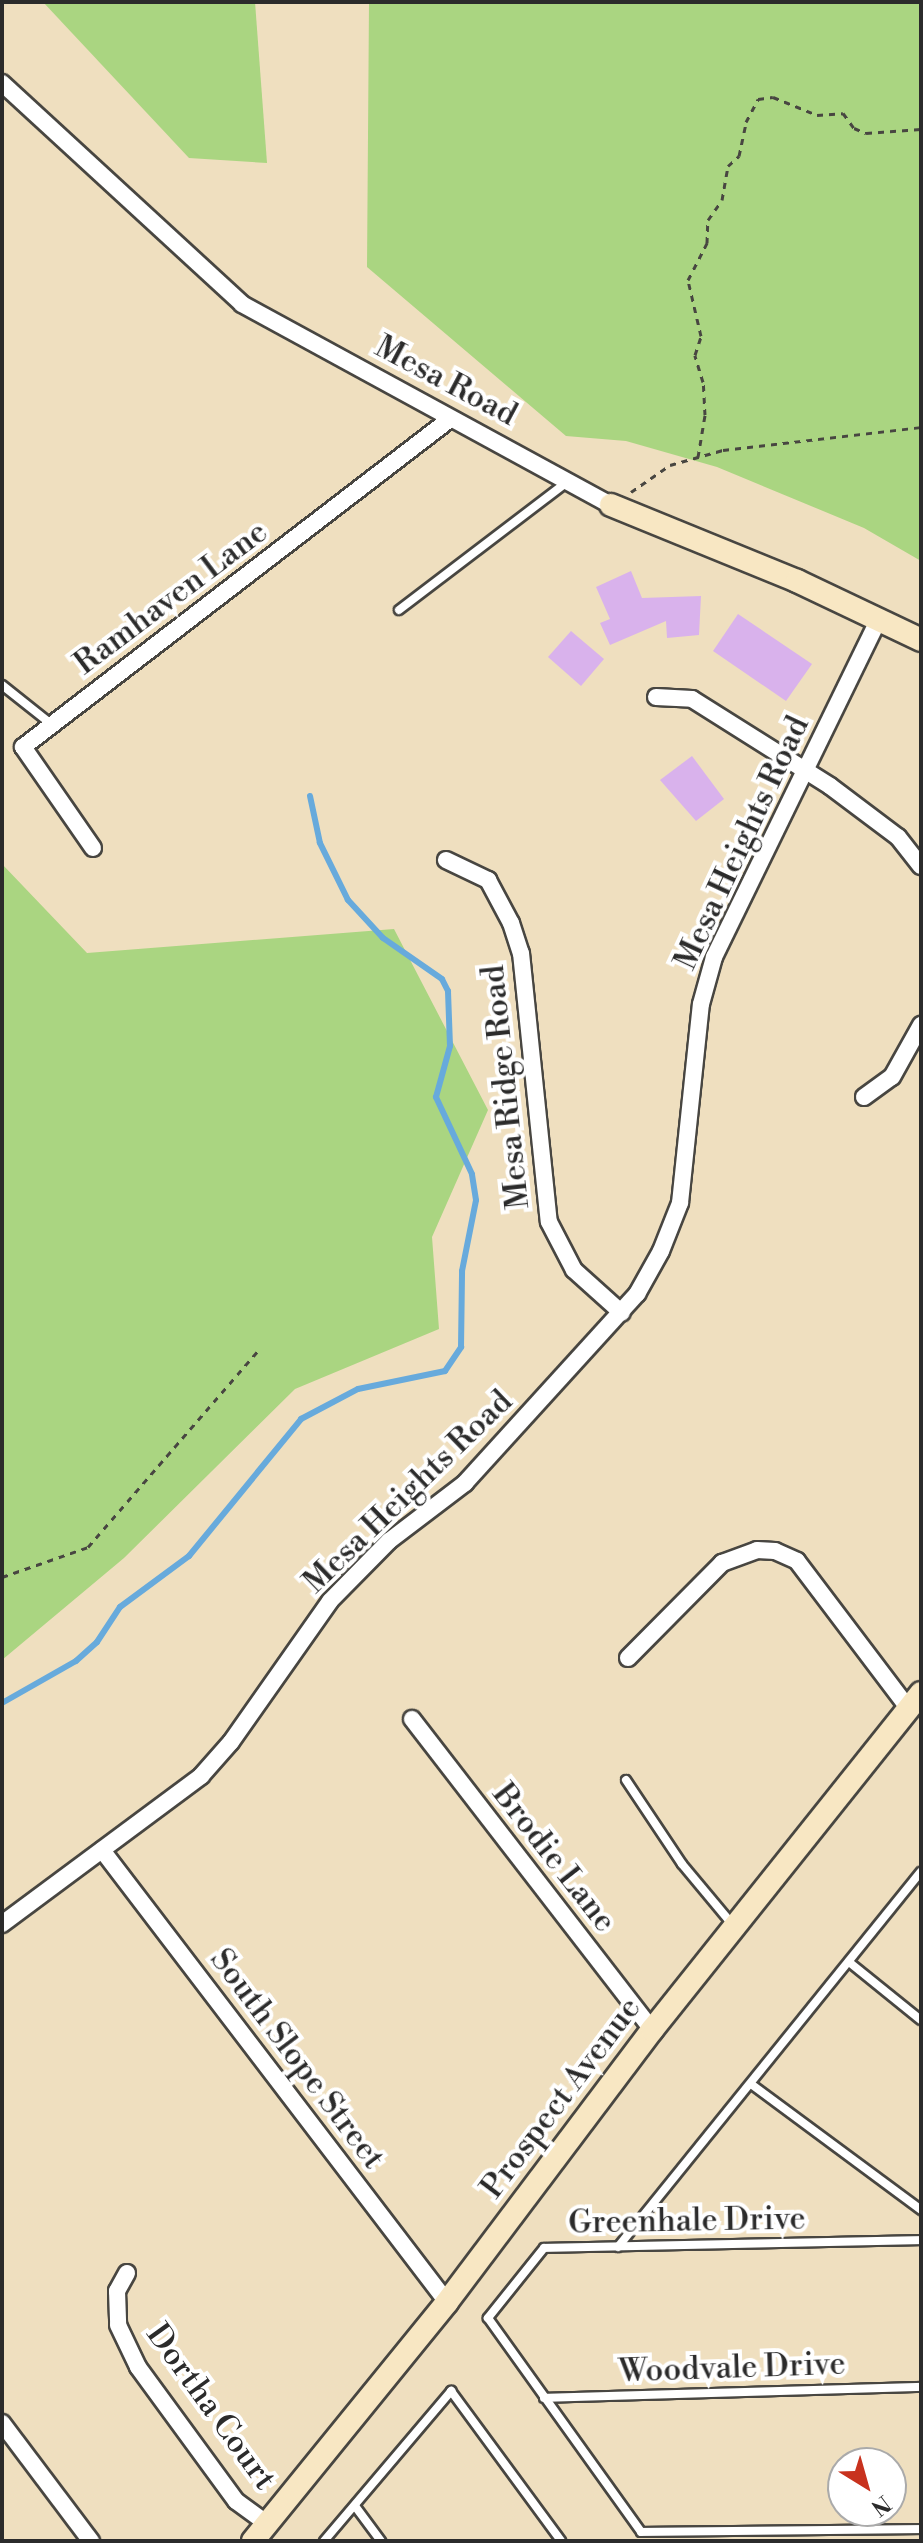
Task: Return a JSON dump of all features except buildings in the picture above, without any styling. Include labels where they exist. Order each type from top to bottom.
[{"type":"street","name":"Mesa Road","points":[[2,83],[242,304],[611,505],[879,618],[921,640]]},
{"type":"street","name":"Ramhaven Lane","points":[[93,848],[23,747],[450,419]]},
{"type":"street","name":"Mesa Heights Road","points":[[2,1924],[216,1760],[330,1601],[389,1541],[465,1483],[622,1313],[650,1273],[680,1203],[701,1004],[714,957],[879,618]]},
{"type":"street","points":[[656,697],[692,699],[805,770],[869,812],[921,866]]},
{"type":"street","name":"Mesa Ridge Road","points":[[446,860],[488,880],[511,923],[521,953],[549,1222],[574,1270],[622,1313]]},
{"type":"street","points":[[864,1097],[892,1077],[921,1025]]},
{"type":"street","points":[[628,1658],[722,1563],[757,1550],[775,1551],[797,1561],[914,1701]]},
{"type":"street","name":"Prospect Avenue","points":[[260,2533],[447,2302],[652,2030],[914,1701]]},
{"type":"street","name":"Brodie Lane","points":[[412,1719],[652,2030]]},
{"type":"street","name":"South Slope Street","points":[[102,1850],[447,2302]]},
{"type":"street","name":"Dortha Court","points":[[127,2273],[117,2291],[118,2325],[138,2367],[260,2533]]},
{"type":"street","points":[[2,2423],[91,2541]]},
{"type":"lane","points":[[399,610],[567,482]]},
{"type":"lane","points":[[2,685],[52,724]]},
{"type":"lane","points":[[626,1780],[682,1864],[734,1927]]},
{"type":"lane","points":[[618,2247],[921,1872]]},
{"type":"lane","points":[[849,1962],[921,2020]]},
{"type":"lane","points":[[751,2084],[921,2210]]},
{"type":"lane","name":"Greenhale Drive","points":[[544,2398],[488,2318],[544,2248],[921,2240]]},
{"type":"lane","name":"Woodvale Drive","points":[[544,2398],[921,2387]]},
{"type":"lane","points":[[324,2541],[451,2391],[561,2541]]},
{"type":"lane","points":[[544,2398],[641,2532],[753,2537],[921,2529]]},
{"type":"lane","points":[[355,2506],[381,2541]]},
{"type":"path","points":[[698,457],[705,415],[695,355],[701,336],[688,280],[707,243],[708,220],[722,200],[728,166],[739,156],[746,122],[758,99],[773,97],[817,115],[843,113],[854,128],[866,133],[921,129]]},
{"type":"path","points":[[611,505],[670,465],[698,457],[921,427]]},
{"type":"path","points":[[2,1577],[88,1547],[258,1351]]},
{"type":"green space","points":[[43,2],[255,2],[267,163],[189,158]]},
{"type":"green space","points":[[369,2],[921,2],[921,561],[864,528],[717,467],[626,441],[566,436],[367,267]]},
{"type":"green space","points":[[2,864],[87,953],[394,929],[488,1110],[432,1237],[439,1329],[295,1389],[124,1558],[2,1660]]},
{"type":"waterway","points":[[2,1703],[76,1661],[97,1642],[120,1607],[189,1556],[301,1419],[358,1389],[445,1371],[461,1347],[462,1271],[476,1200],[472,1174],[436,1097],[450,1046],[448,991],[442,979],[383,938],[348,900],[320,843],[310,796]]}]
